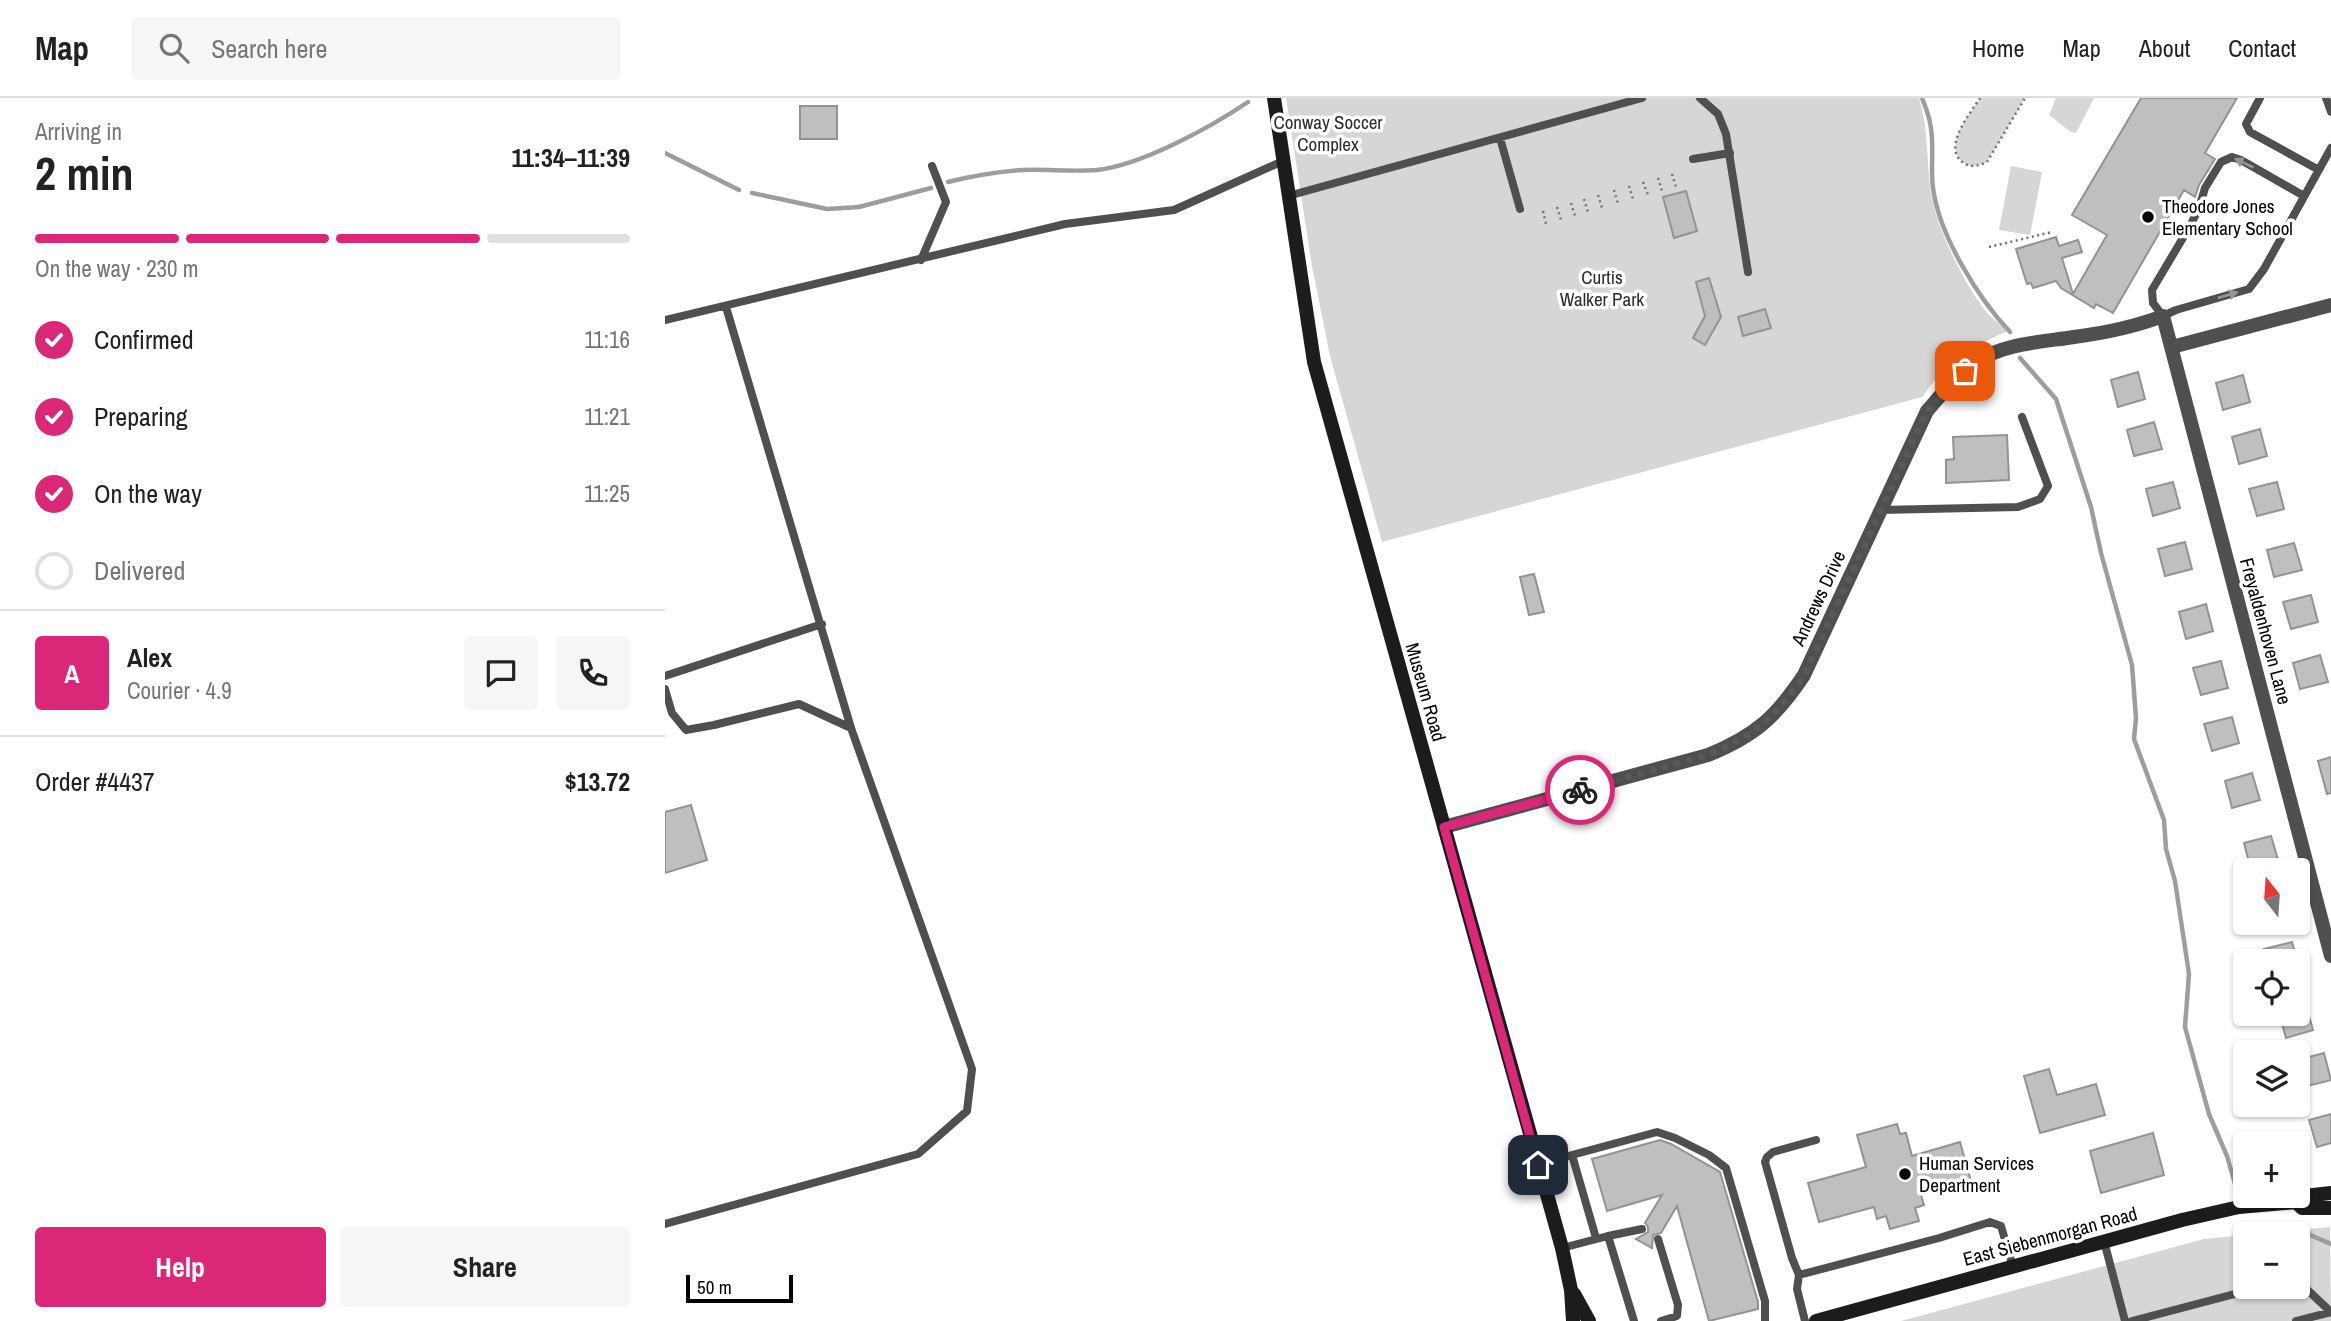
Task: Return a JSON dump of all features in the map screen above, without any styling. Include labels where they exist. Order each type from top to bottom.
[{"type":"street","name":"Museum Road","points":[[1274,98],[1314,362],[1562,1248],[1571,1290],[1573,1321]]},
{"type":"street","points":[[2172,347],[2331,305]]},
{"type":"street","name":"Andrews Drive","points":[[1444,827],[1708,755],[1759,729],[1785,704],[1804,676],[1927,411],[1953,381],[1977,361],[2001,350],[2118,330],[2163,316]]},
{"type":"street","name":"Freyaldenhoven Lane","points":[[2163,316],[2331,956]]},
{"type":"street","name":"East Siebenmorgan Road","points":[[2310,1195],[2331,1193]]},
{"type":"street","name":"East Siebenmorgan Road","points":[[1815,1321],[2104,1241],[2239,1208]]},
{"type":"street","name":"East Siebenmorgan Road","points":[[2310,1208],[2331,1208]]},
{"type":"street","name":"Museum Road","points":[[1571,1290],[1588,1321]]},
{"type":"lane","points":[[1288,196],[1642,98]]},
{"type":"lane","points":[[1700,98],[1713,108],[1721,120],[1730,153],[1748,272]]},
{"type":"lane","points":[[2260,98],[2246,124],[2250,132],[2319,170]]},
{"type":"lane","points":[[2326,98],[2331,112]]},
{"type":"lane","points":[[1500,138],[1520,209]]},
{"type":"lane","points":[[2304,196],[2241,160],[2232,158],[2221,162],[2205,188],[2190,226],[2152,290],[2153,303],[2163,316],[2249,289],[2257,280],[2331,148]]},
{"type":"lane","points":[[1693,159],[1730,153]]},
{"type":"lane","points":[[665,320],[1065,224],[1174,209],[1283,161]]},
{"type":"lane","points":[[921,260],[946,202],[932,166]]},
{"type":"lane","points":[[665,1224],[918,1154],[967,1111],[971,1069],[851,728],[726,307]]},
{"type":"lane","points":[[1879,510],[2018,507],[2040,499],[2048,486],[2022,417]]},
{"type":"lane","points":[[665,676],[822,624]]},
{"type":"lane","points":[[665,689],[672,713],[686,730],[799,704],[851,728]]},
{"type":"lane","points":[[1538,1165],[1657,1132],[1709,1155],[1726,1168],[1765,1301],[1765,1321]]},
{"type":"lane","points":[[1805,1321],[1797,1289],[1799,1275],[1765,1162],[1773,1152],[1816,1140]]},
{"type":"lane","points":[[1572,1155],[1596,1238]]},
{"type":"lane","points":[[1799,1275],[1990,1222],[2001,1226],[2013,1267]]},
{"type":"lane","points":[[1562,1248],[1642,1229]]},
{"type":"lane","points":[[1608,1236],[1634,1321]]},
{"type":"lane","points":[[1658,1238],[1678,1305],[1677,1317],[1661,1321]]},
{"type":"lane","points":[[2104,1241],[2125,1321]]},
{"type":"lane","points":[[2296,1321],[2331,1312],[2310,1292]]},
{"type":"lane","points":[[2132,1321],[2233,1294]]},
{"type":"path","points":[[1980,98],[1956,139],[1955,148],[1962,162],[1970,166],[1987,162],[2025,98]]},
{"type":"path","points":[[1672,174],[1676,187]]},
{"type":"path","points":[[1658,178],[1662,191]]},
{"type":"path","points":[[1643,182],[1647,195]]},
{"type":"path","points":[[1629,186],[1633,200]]},
{"type":"path","points":[[1614,190],[1618,204]]},
{"type":"path","points":[[1598,195],[1602,208]]},
{"type":"path","points":[[1584,199],[1588,212]]},
{"type":"path","points":[[1571,203],[1575,216]]},
{"type":"path","points":[[1557,207],[1561,220]]},
{"type":"path","points":[[1543,211],[1546,224]]},
{"type":"path","points":[[1989,247],[2052,232]]},
{"type":"green space","name":"Curtis Walker Park","points":[[1286,98],[1919,98],[1931,193],[1939,222],[1952,254],[1976,298],[2008,331],[1959,357],[1940,374],[1922,397],[1382,542],[1330,356],[1312,266]]},
{"type":"green space","points":[[1980,98],[2025,98],[1987,162],[1971,166],[1958,158],[1956,141],[1964,122]]},
{"type":"green space","points":[[2056,98],[2094,98],[2076,133],[2049,115]]},
{"type":"green space","points":[[2011,166],[2042,172],[2030,235],[1999,230]]},
{"type":"green space","points":[[2330,1227],[2331,1321],[1901,1321],[2204,1239],[2233,1236],[2233,1299],[2310,1299],[2310,1229]]},
{"type":"building","points":[[2141,98],[2237,98],[2205,153],[2215,159],[2195,197],[2184,190],[2113,313],[2096,304],[2094,308],[2061,288],[2056,281],[2033,288],[2031,283],[2027,284],[2016,249],[2056,237],[2059,246],[2078,240],[2082,252],[2062,258],[2073,294],[2107,235],[2072,215]]},
{"type":"building","points":[[800,106],[837,106],[837,139],[800,139]]},
{"type":"building","points":[[1686,191],[1697,231],[1674,238],[1663,197]]},
{"type":"building","points":[[1709,278],[1721,317],[1705,345],[1693,338],[1705,316],[1696,282]]},
{"type":"building","points":[[1765,309],[1771,328],[1743,336],[1738,317]]},
{"type":"building","points":[[2138,372],[2145,399],[2118,407],[2111,380]]},
{"type":"building","points":[[2243,375],[2250,402],[2223,410],[2216,383]]},
{"type":"building","points":[[2154,422],[2162,449],[2134,456],[2127,430]]},
{"type":"building","points":[[2260,429],[2267,456],[2239,464],[2232,437]]},
{"type":"building","points":[[2007,435],[2009,480],[1946,483],[1946,460],[1954,459],[1953,437]]},
{"type":"building","points":[[2173,482],[2180,508],[2153,516],[2146,489]]},
{"type":"building","points":[[2277,482],[2284,509],[2257,516],[2249,489]]},
{"type":"building","points":[[2185,542],[2192,569],[2165,576],[2158,549]]},
{"type":"building","points":[[2294,543],[2302,570],[2274,577],[2267,550]]},
{"type":"building","points":[[1534,574],[1544,612],[1529,615],[1520,577]]},
{"type":"building","points":[[2311,595],[2318,622],[2291,629],[2283,602]]},
{"type":"building","points":[[2206,604],[2213,631],[2186,639],[2179,612]]},
{"type":"building","points":[[2320,655],[2328,682],[2300,689],[2293,663]]},
{"type":"building","points":[[2221,661],[2228,688],[2201,695],[2193,668]]},
{"type":"building","points":[[2232,717],[2239,743],[2212,751],[2204,724]]},
{"type":"building","points":[[2331,757],[2331,793],[2327,794],[2318,761]]},
{"type":"building","points":[[2252,773],[2260,800],[2232,808],[2225,781]]},
{"type":"building","points":[[691,805],[707,860],[665,873],[665,812]]},
{"type":"building","points":[[2271,836],[2278,858],[2248,858],[2244,843]]},
{"type":"building","points":[[2292,942],[2294,949],[2264,949]]},
{"type":"building","points":[[2310,1020],[2313,1030],[2286,1038],[2283,1026],[2310,1026]]},
{"type":"building","points":[[2324,1053],[2331,1080],[2310,1085],[2310,1057]]},
{"type":"building","points":[[2049,1069],[2057,1095],[2096,1084],[2105,1115],[2040,1133],[2024,1076]]},
{"type":"building","points":[[2331,1114],[2331,1143],[2317,1147],[2309,1120]]},
{"type":"building","name":"Human Services Department","points":[[1897,1124],[1900,1134],[1906,1133],[1912,1156],[1960,1142],[1971,1181],[1921,1195],[1924,1205],[1915,1208],[1919,1221],[1890,1229],[1886,1216],[1877,1219],[1874,1207],[1819,1222],[1808,1183],[1866,1167],[1857,1135]]},
{"type":"building","points":[[2153,1133],[2164,1175],[2101,1193],[2090,1151]]},
{"type":"building","points":[[1660,1140],[1720,1172],[1758,1309],[1709,1321],[1677,1206],[1661,1233],[1653,1235],[1652,1248],[1636,1239],[1648,1232],[1645,1223],[1662,1195],[1607,1211],[1592,1159]]},
{"type":"waterway","points":[[1922,98],[1929,117],[1933,188],[1943,226],[1973,284],[2010,332]]},
{"type":"waterway","points":[[948,182],[1012,171],[1088,171],[1115,167],[1175,144],[1248,102]]},
{"type":"waterway","points":[[665,153],[739,190]]},
{"type":"waterway","points":[[752,193],[827,209],[859,207],[931,188]]},
{"type":"waterway","points":[[2020,358],[2056,399],[2091,507],[2132,665],[2136,718],[2134,739],[2164,820],[2166,849],[2175,881],[2189,974],[2185,1027],[2209,1114],[2233,1177]]},
{"type":"waterway","points":[[2310,1235],[2331,1244]]},
{"type":"way so far","points":[[1580,790],[1708,755],[1728,747],[1759,729],[1785,704],[1804,676],[1927,411],[1965,371]]},
{"type":"place","name":"Theodore Jones Elementary School","points":[[2148,217]]},
{"type":"place","name":"Human Services Department","points":[[1905,1174]]},
{"type":"route","points":[[1538,1165],[1444,827],[1580,790]]},
{"type":"park label","name":"Conway Soccer Complex","points":[[1328,133]]}]
